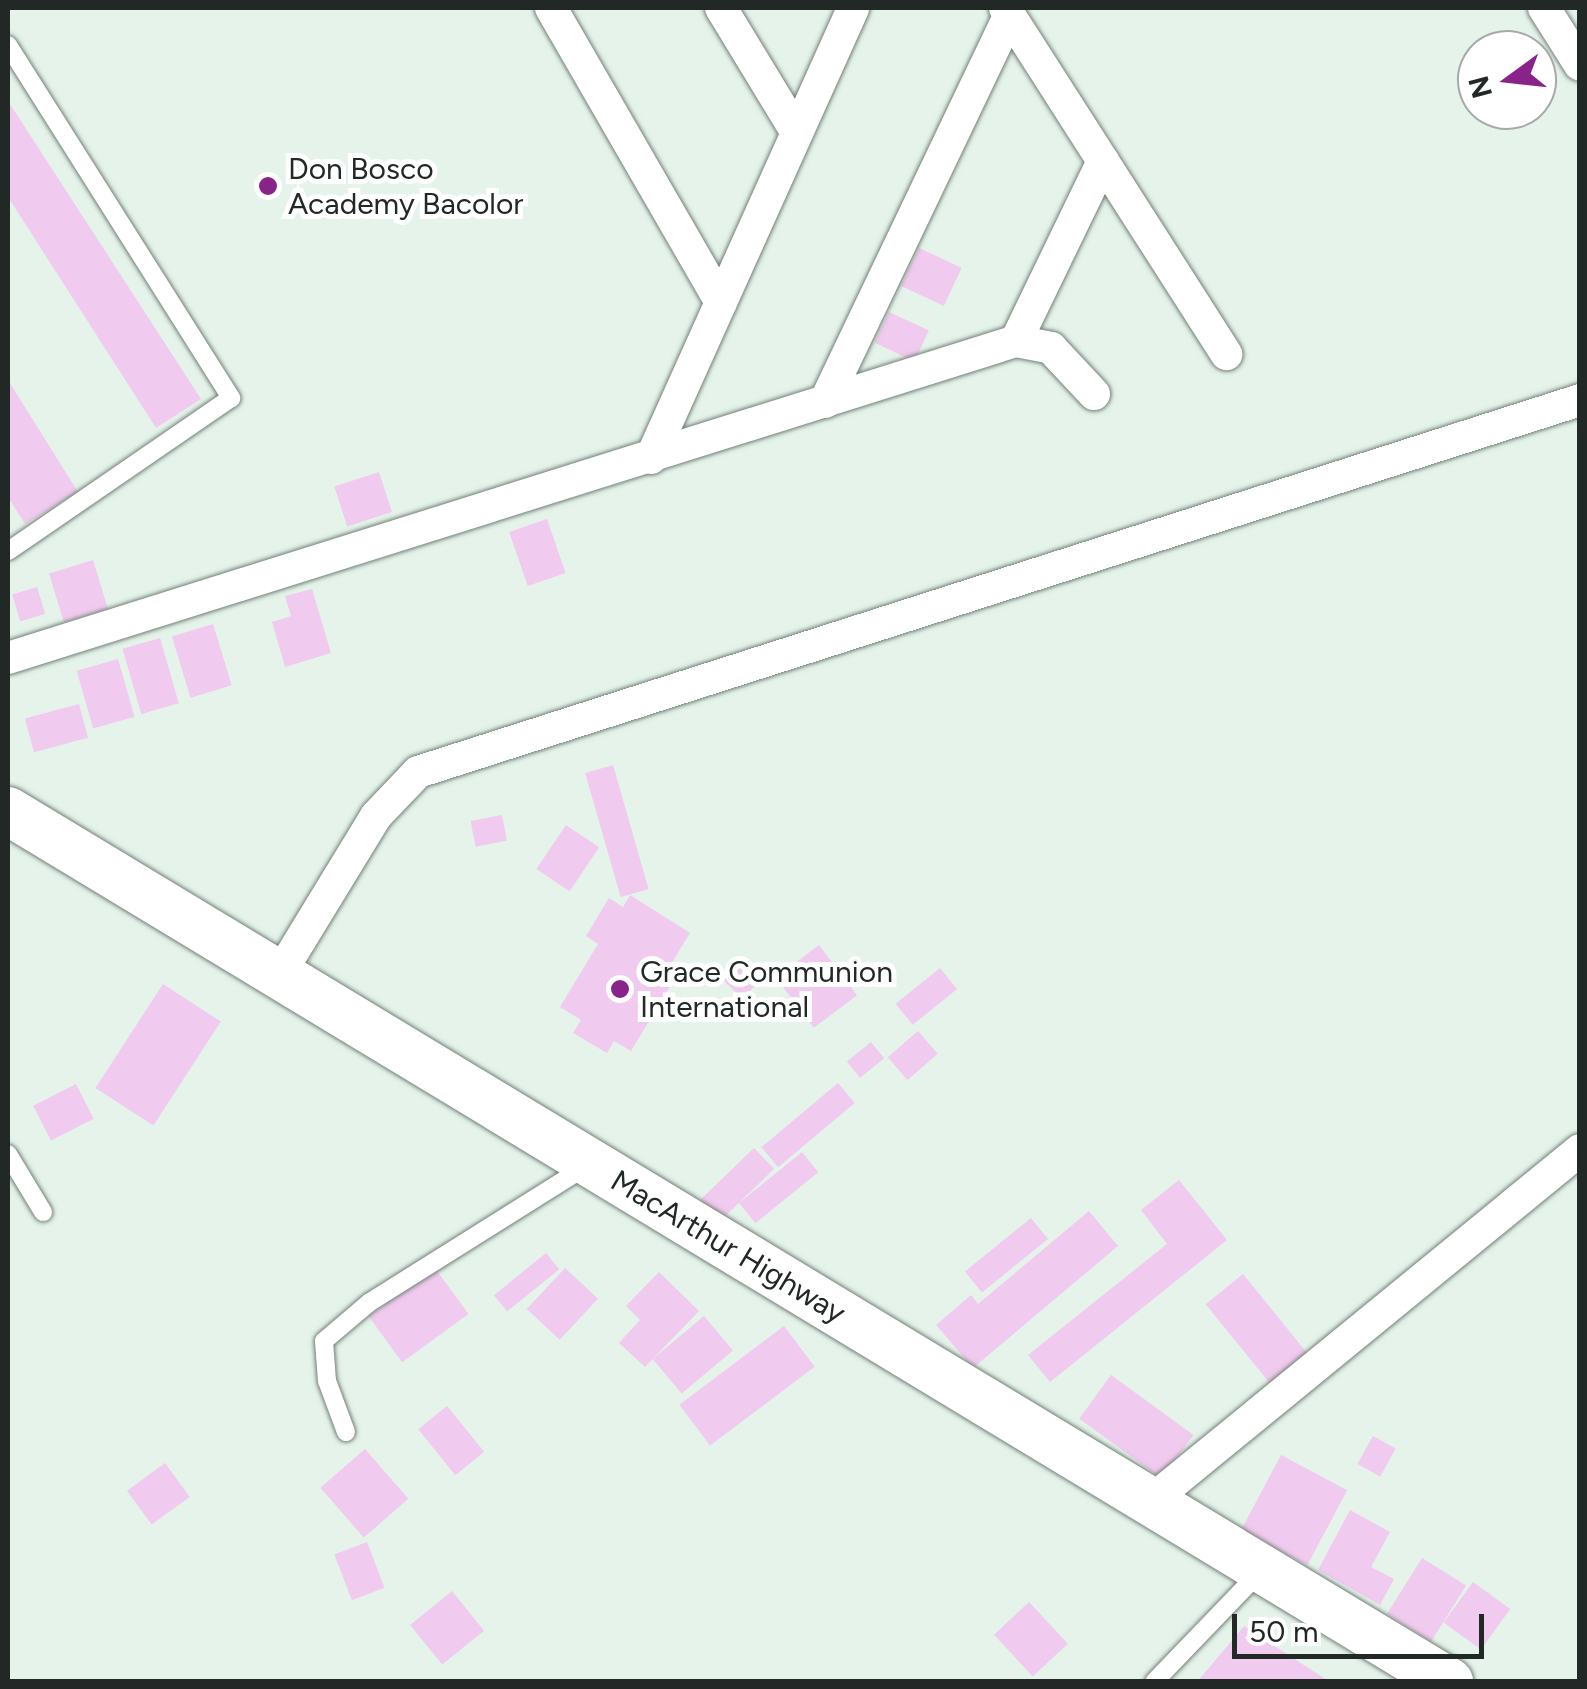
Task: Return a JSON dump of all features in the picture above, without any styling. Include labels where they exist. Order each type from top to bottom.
[{"type":"main road","name":"MacArthur Highway","points":[[8,812],[1449,1682]]},
{"type":"street","points":[[551,8],[721,302]]},
{"type":"street","points":[[721,8],[797,133]]},
{"type":"street","points":[[651,458],[853,8]]},
{"type":"street","points":[[1544,8],[1580,65]]},
{"type":"street","points":[[1007,11],[1226,354]]},
{"type":"street","points":[[825,402],[1007,11]]},
{"type":"street","points":[[1016,341],[1103,160]]},
{"type":"street","points":[[8,658],[1016,341],[1051,348],[1094,394]]},
{"type":"street","points":[[279,975],[376,816],[418,772],[1452,446],[1580,400]]},
{"type":"street","points":[[1152,1500],[1580,1150]]},
{"type":"lane","points":[[8,46],[231,398],[13,548],[8,530]]},
{"type":"lane","points":[[8,1154],[44,1212]]},
{"type":"lane","points":[[346,1432],[327,1381],[324,1341],[370,1302],[589,1164]]},
{"type":"lane","points":[[1154,1682],[1263,1569]]},
{"type":"building","points":[[8,101],[201,399],[156,428],[8,197]]},
{"type":"building","points":[[919,248],[962,268],[944,306],[901,286]]},
{"type":"building","points":[[889,312],[929,331],[915,361],[875,343]]},
{"type":"building","points":[[8,380],[78,492],[25,524],[8,497]]},
{"type":"building","points":[[379,472],[392,512],[347,526],[334,487]]},
{"type":"building","points":[[547,519],[566,573],[528,586],[509,532]]},
{"type":"building","points":[[93,560],[108,609],[64,622],[49,573]]},
{"type":"building","points":[[37,587],[45,614],[20,621],[12,595]]},
{"type":"building","points":[[312,589],[331,653],[285,667],[272,622],[291,616],[285,596]]},
{"type":"building","points":[[213,624],[232,685],[191,698],[172,637]]},
{"type":"building","points":[[160,638],[179,703],[141,714],[123,649]]},
{"type":"building","points":[[118,659],[135,717],[93,729],[77,671]]},
{"type":"building","points":[[79,704],[88,738],[34,752],[25,718]]},
{"type":"building","points":[[613,765],[649,889],[621,897],[585,773]]},
{"type":"building","points":[[502,815],[507,841],[476,847],[471,821]]},
{"type":"building","points":[[566,825],[599,847],[570,891],[536,869]]},
{"type":"building","name":"Grace Communion International","points":[[630,895],[690,933],[671,964],[680,970],[631,1051],[614,1041],[607,1053],[573,1033],[581,1020],[560,1007],[598,944],[586,936],[609,898],[623,907]]},
{"type":"building","points":[[819,945],[857,995],[814,1028],[776,977]]},
{"type":"building","points":[[738,962],[758,983],[742,999],[721,978]]},
{"type":"building","points":[[940,968],[957,989],[913,1025],[896,1004]]},
{"type":"building","points":[[163,984],[221,1022],[153,1126],[95,1088]]},
{"type":"building","points":[[918,1031],[938,1054],[907,1080],[888,1057]]},
{"type":"building","points":[[871,1042],[884,1058],[860,1078],[847,1062]]},
{"type":"building","points":[[838,1083],[855,1103],[778,1167],[761,1147]]},
{"type":"building","points":[[76,1084],[94,1119],[51,1141],[33,1106]]},
{"type":"building","points":[[754,1148],[774,1169],[720,1221],[700,1200]]},
{"type":"building","points":[[802,1152],[818,1172],[755,1223],[739,1203]]},
{"type":"building","points":[[1179,1180],[1227,1240],[1050,1382],[1028,1355],[1167,1244],[1141,1210]]},
{"type":"building","points":[[1089,1211],[1118,1246],[973,1368],[936,1325],[971,1295],[978,1304]]},
{"type":"building","points":[[1031,1218],[1048,1239],[982,1292],[965,1271]]},
{"type":"building","points":[[546,1253],[559,1269],[507,1311],[494,1295]]},
{"type":"building","points":[[435,1268],[469,1314],[402,1362],[369,1316]]},
{"type":"building","points":[[565,1268],[598,1299],[560,1340],[527,1309]]},
{"type":"building","points":[[659,1272],[699,1311],[645,1367],[619,1343],[640,1320],[626,1306]]},
{"type":"building","points":[[1243,1274],[1310,1357],[1273,1387],[1206,1304]]},
{"type":"building","points":[[704,1316],[733,1350],[682,1394],[653,1359]]},
{"type":"building","points":[[784,1326],[815,1367],[710,1446],[679,1405]]},
{"type":"building","points":[[1111,1375],[1194,1435],[1162,1479],[1079,1419]]},
{"type":"building","points":[[447,1406],[484,1452],[455,1475],[418,1429]]},
{"type":"building","points":[[1373,1436],[1396,1449],[1380,1477],[1357,1464]]},
{"type":"building","points":[[365,1449],[408,1499],[364,1538],[320,1488]]},
{"type":"building","points":[[1281,1455],[1347,1490],[1307,1565],[1241,1530]]},
{"type":"building","points":[[165,1463],[190,1497],[152,1525],[127,1491]]},
{"type":"building","points":[[1350,1510],[1390,1532],[1371,1567],[1394,1579],[1380,1605],[1318,1570]]},
{"type":"building","points":[[367,1542],[385,1588],[352,1600],[334,1555]]},
{"type":"building","points":[[1422,1558],[1466,1586],[1431,1642],[1387,1614]]},
{"type":"building","points":[[1473,1582],[1510,1609],[1481,1649],[1444,1622]]},
{"type":"building","points":[[452,1591],[484,1631],[442,1665],[410,1625]]},
{"type":"building","points":[[1029,1602],[1068,1644],[1033,1676],[994,1635]]},
{"type":"building","points":[[1244,1626],[1330,1682],[1197,1682]]},
{"type":"place","name":"Don Bosco Academy Bacolor","points":[[268,186]]},
{"type":"place","name":"Grace Communion International","points":[[620,989]]}]
